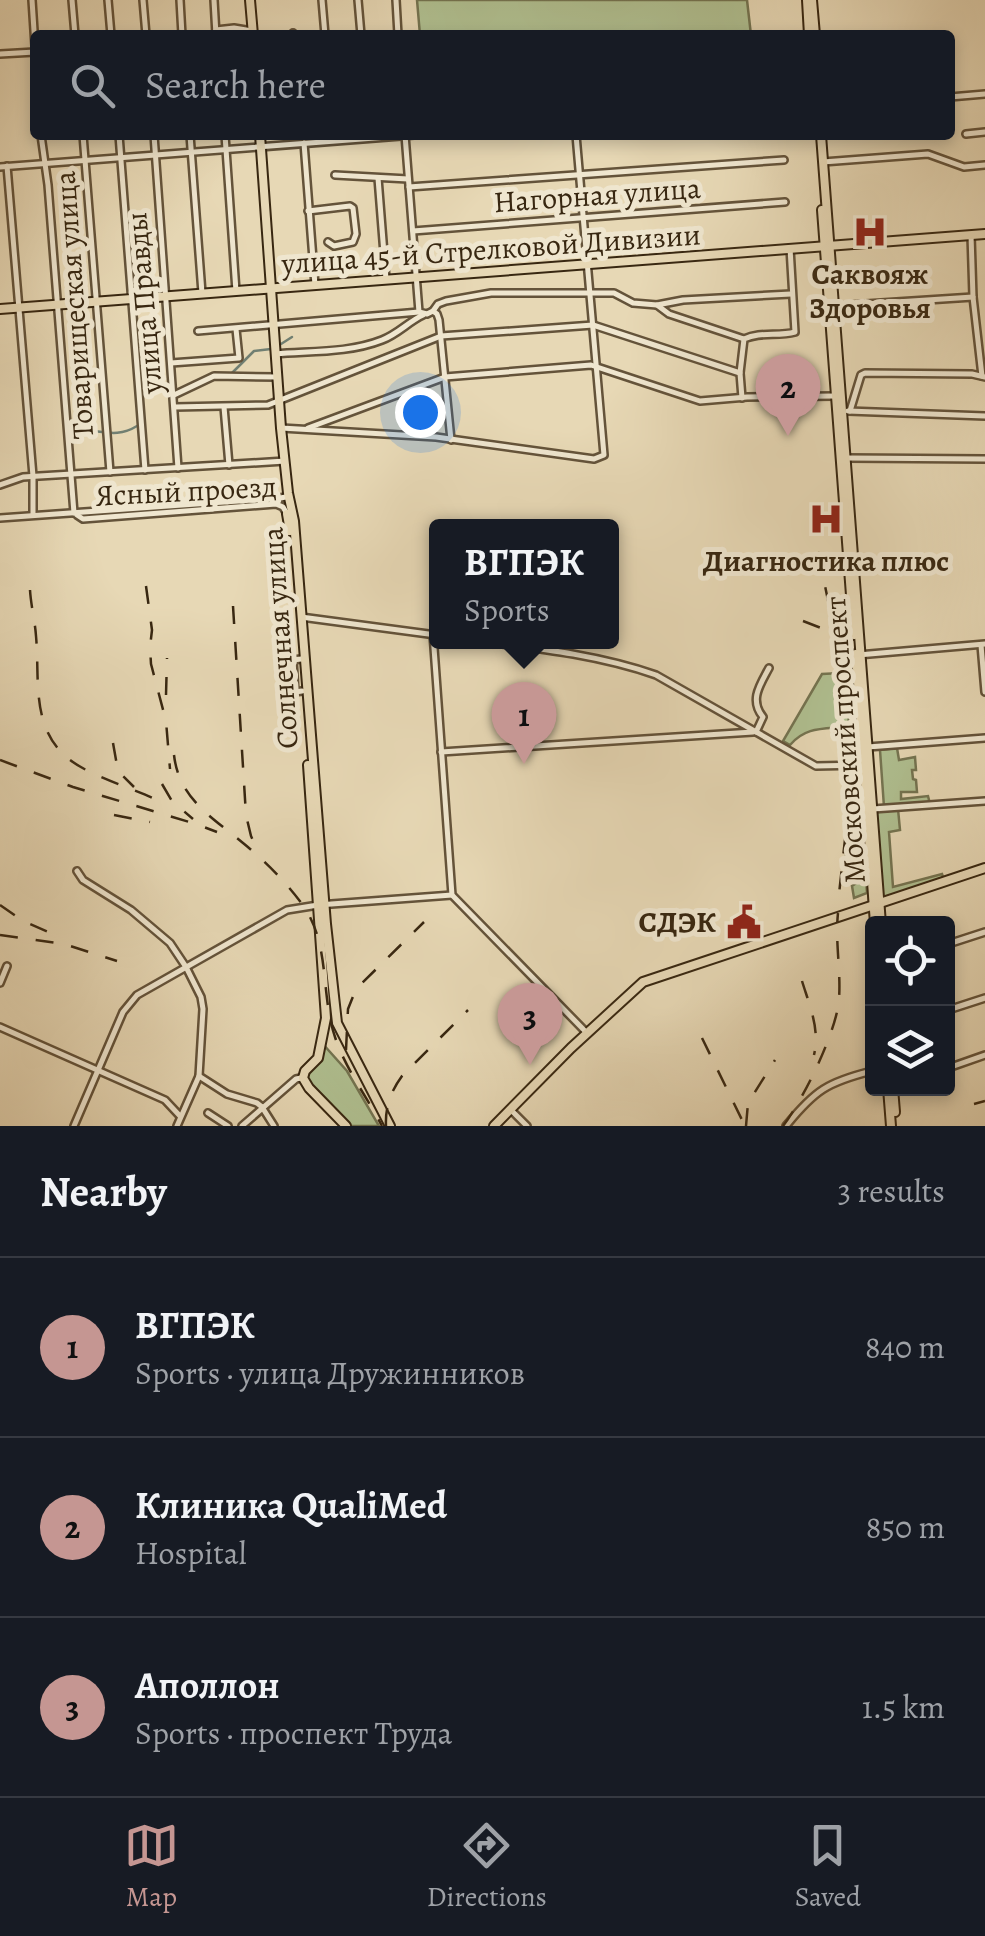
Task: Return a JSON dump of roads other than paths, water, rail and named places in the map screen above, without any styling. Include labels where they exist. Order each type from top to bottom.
[{"type":"main road","points":[[250,0],[252,30]]},
{"type":"main road","points":[[809,0],[812,30]]},
{"type":"main road","name":"Солнечная улица","points":[[261,140],[325,948],[326,1018],[318,1058],[304,1078]]},
{"type":"main road","name":"Московский проспект","points":[[819,140],[868,747],[877,916]]},
{"type":"main road","name":"Московский проспект","points":[[820,140],[839,396],[846,411],[863,765],[876,902]]},
{"type":"main road","name":"улица 45-й Стрелковой Дивизии","points":[[0,309],[985,234]]},
{"type":"main road","name":"Солнечная улица","points":[[287,514],[299,617],[321,904]]},
{"type":"main road","points":[[683,966],[985,868]]},
{"type":"main road","points":[[491,1126],[633,984],[648,976],[847,915],[876,902]]},
{"type":"main road","points":[[847,915],[865,917]]},
{"type":"main road","name":"Солнечная улица","points":[[325,948],[340,1031],[390,1126]]},
{"type":"main road","points":[[304,1078],[346,1126]]},
{"type":"main road","points":[[891,1096],[893,1126]]},
{"type":"street","points":[[32,0],[34,30]]},
{"type":"street","points":[[72,0],[75,30]]},
{"type":"street","points":[[108,0],[111,30]]},
{"type":"street","points":[[143,0],[146,30]]},
{"type":"street","points":[[180,0],[182,30]]},
{"type":"street","points":[[214,0],[216,30]]},
{"type":"street","points":[[322,0],[325,30]]},
{"type":"street","points":[[358,0],[361,30]]},
{"type":"street","points":[[396,0],[398,30]]},
{"type":"street","points":[[0,54],[30,50]]},
{"type":"street","points":[[955,96],[985,94]]},
{"type":"street","points":[[966,134],[985,132]]},
{"type":"street","points":[[42,140],[74,513]]},
{"type":"street","name":"Товарищеская улица","points":[[84,140],[110,472]]},
{"type":"street","points":[[118,140],[145,470]]},
{"type":"street","name":"улица Правды","points":[[154,140],[178,468]]},
{"type":"street","points":[[191,140],[202,293]]},
{"type":"street","points":[[225,140],[236,291]]},
{"type":"street","points":[[33,515],[4,166],[318,140]]},
{"type":"street","points":[[405,140],[421,313]]},
{"type":"street","points":[[281,428],[424,436],[602,458],[576,140]]},
{"type":"street","points":[[304,144],[314,285]]},
{"type":"street","points":[[824,162],[928,154],[964,166],[985,165]]},
{"type":"street","points":[[409,187],[784,160]]},
{"type":"street","points":[[335,175],[408,179]]},
{"type":"street","points":[[378,178],[386,279]]},
{"type":"street","name":"Нагорная улица","points":[[412,232],[785,202]]},
{"type":"street","points":[[308,211],[353,208],[353,242],[334,246],[328,242]]},
{"type":"street","points":[[970,235],[984,377],[956,373],[865,373],[846,411],[985,416]]},
{"type":"street","points":[[657,306],[669,314],[744,339],[755,334],[794,332],[790,248]]},
{"type":"street","points":[[433,311],[446,301],[491,293],[614,293],[633,303],[657,306],[683,300],[791,294]]},
{"type":"street","points":[[835,306],[973,296]]},
{"type":"street","points":[[198,331],[433,311],[438,314],[452,440]]},
{"type":"street","points":[[276,354],[381,341],[421,313]]},
{"type":"street","points":[[175,407],[264,405],[440,336],[592,325],[740,373]]},
{"type":"street","points":[[171,362],[238,358],[236,328]]},
{"type":"street","points":[[742,398],[744,339]]},
{"type":"street","points":[[305,429],[445,376],[596,366],[695,400],[839,396]]},
{"type":"street","points":[[174,396],[214,376],[278,377]]},
{"type":"street","points":[[224,407],[228,465]]},
{"type":"street","points":[[846,458],[985,459]]},
{"type":"street","points":[[0,486],[32,476],[284,461]]},
{"type":"street","name":"Ясный проезд","points":[[0,518],[284,498],[288,493]]},
{"type":"street","name":"Ясный проезд","points":[[278,498],[286,504],[287,514]]},
{"type":"street","name":"Ясный проезд","points":[[74,513],[82,520],[276,504],[287,514]]},
{"type":"street","points":[[98,518],[107,511]]},
{"type":"street","points":[[299,617],[429,634]]},
{"type":"street","points":[[858,655],[983,645],[985,692]]},
{"type":"street","points":[[436,649],[452,895],[585,1032]]},
{"type":"street","points":[[535,649],[590,657],[656,675],[816,766],[863,765]]},
{"type":"street","points":[[756,732],[763,717],[755,700],[769,668]]},
{"type":"street","points":[[441,752],[756,732]]},
{"type":"street","points":[[868,747],[985,738]]},
{"type":"street","points":[[872,809],[985,802]]},
{"type":"street","points":[[78,870],[92,887],[131,910],[170,943],[198,990],[203,1009],[199,1076],[176,1126]]},
{"type":"street","points":[[74,1126],[128,1003],[137,995],[281,912],[321,904],[452,895]]},
{"type":"street","points":[[955,942],[985,932]]},
{"type":"street","points":[[0,983],[7,966]]},
{"type":"street","points":[[955,1008],[985,998]]},
{"type":"street","points":[[0,1027],[166,1100],[180,1116]]},
{"type":"street","points":[[955,1067],[985,1057]]},
{"type":"street","points":[[786,1126],[822,1088],[865,1073]]},
{"type":"street","points":[[199,1076],[227,1094],[257,1102],[274,1126]]},
{"type":"street","points":[[247,1125],[262,1107],[296,1079],[304,1078]]},
{"type":"street","points":[[509,1107],[527,1126]]},
{"type":"street","points":[[208,1114],[224,1125]]},
{"type":"waterway","points":[[281,344],[292,337]]},
{"type":"waterway","points":[[232,373],[254,351],[271,349]]},
{"type":"waterway","points":[[72,434],[119,433],[137,426]]},
{"type":"railway","points":[[818,552],[849,687],[855,749],[838,903]]},
{"type":"railway","points":[[146,586],[152,630],[151,664],[166,721],[170,769]]},
{"type":"railway","points":[[30,590],[40,703],[48,734],[57,748],[79,766],[155,799]]},
{"type":"railway","points":[[233,606],[246,815],[258,852]]},
{"type":"railway","points":[[803,621],[836,639]]},
{"type":"railway","points":[[166,695],[167,658]]},
{"type":"railway","points":[[113,743],[118,771],[134,787]]},
{"type":"railway","points":[[174,755],[190,795],[274,872],[311,919],[339,1049],[382,1126]]},
{"type":"railway","points":[[0,760],[217,832]]},
{"type":"railway","points":[[162,784],[172,801],[193,819]]},
{"type":"railway","points":[[114,815],[150,822]]},
{"type":"railway","points":[[0,905],[53,934]]},
{"type":"railway","points":[[783,1126],[818,1065],[837,1013],[838,913]]},
{"type":"railway","points":[[346,1050],[348,1009],[356,989],[424,922]]},
{"type":"railway","points":[[0,935],[64,944],[117,961]]},
{"type":"railway","points":[[802,981],[815,1027],[814,1055]]},
{"type":"railway","points":[[386,1126],[389,1100],[402,1076],[468,1010]]},
{"type":"railway","points":[[702,1038],[745,1126]]},
{"type":"railway","points":[[746,1126],[748,1103],[775,1060]]},
{"type":"railway","points":[[974,1104],[985,1101]]},
{"type":"place","name":"Саквояж Здоровья","points":[[870,232]]},
{"type":"place","name":"Клиника QualiMed","points":[[788,436]]},
{"type":"place","name":"Диагностика плюс","points":[[826,519]]},
{"type":"place","name":"ВГПЭК","points":[[524,764]]},
{"type":"place","name":"СДЭК","points":[[744,922]]},
{"type":"place","name":"Аполлон","points":[[530,1065]]}]
